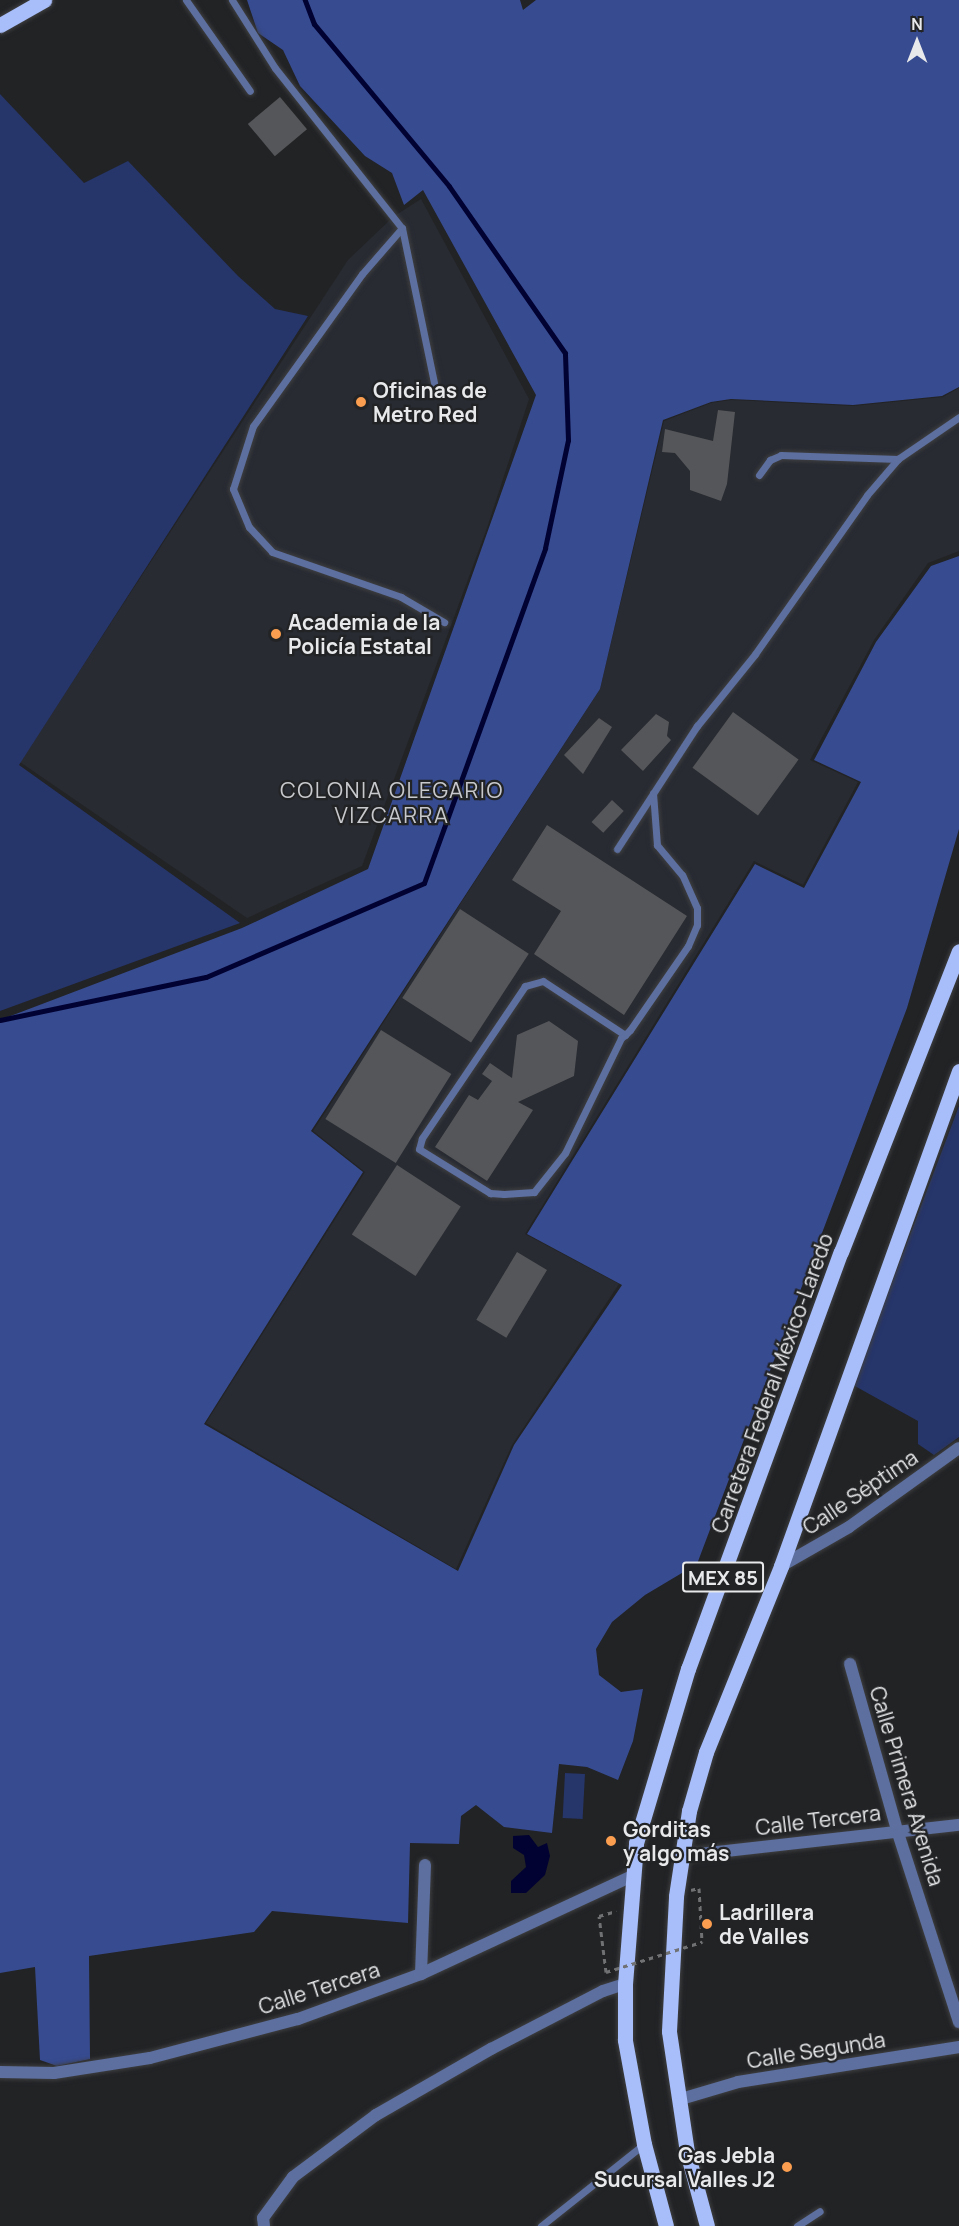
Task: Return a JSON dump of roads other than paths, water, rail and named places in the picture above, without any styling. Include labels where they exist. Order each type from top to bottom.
[{"type":"main road","points":[[0,25],[44,0]]},
{"type":"main road","name":"Carretera Federal México-Laredo","points":[[666,2226],[644,2144],[625,2040],[625,1983],[632,1876],[653,1781],[688,1669],[841,1252],[959,951]]},
{"type":"main road","name":"MEX 85","points":[[706,2226],[687,2152],[681,2099],[669,2031],[671,1944],[681,1856],[706,1752],[781,1566],[959,1071]]},
{"type":"street","name":"Calle Séptima","points":[[781,1566],[849,1527],[959,1448]]},
{"type":"street","name":"Calle Primera Avenida","points":[[850,1664],[897,1830],[959,2022]]},
{"type":"street","name":"Calle Tercera","points":[[681,1856],[897,1830],[959,1825]]},
{"type":"street","points":[[422,1974],[425,1865]]},
{"type":"street","name":"Calle Tercera","points":[[0,2072],[54,2073],[150,2058],[298,2019],[422,1974],[632,1876]]},
{"type":"street","points":[[264,2226],[263,2218],[293,2177],[376,2115],[491,2049],[603,1991],[625,1983]]},
{"type":"street","name":"Calle Segunda","points":[[681,2099],[738,2082],[959,2047]]},
{"type":"lane","points":[[186,0],[249,91]]},
{"type":"lane","points":[[232,0],[275,68],[402,228],[434,383]]},
{"type":"lane","points":[[402,228],[362,273],[253,426],[233,489],[249,527],[272,552],[401,597],[444,622]]},
{"type":"lane","points":[[617,849],[697,726],[754,654],[867,495],[898,459],[959,417]]},
{"type":"lane","points":[[759,475],[770,460],[781,455],[898,459]]},
{"type":"lane","points":[[625,1035],[543,981],[525,986],[422,1138],[419,1149],[490,1193],[534,1192],[564,1154],[625,1035],[688,946],[697,925],[697,908],[681,875],[657,845],[653,793]]},
{"type":"lane","points":[[541,2226],[644,2144]]},
{"type":"lane","points":[[797,2226],[820,2211]]},
{"type":"waterway","points":[[0,1020],[206,977],[424,883],[545,548],[568,440],[565,353],[449,186],[314,24],[305,0]]},
{"type":"place","name":"Oficinas de Metro Red","points":[[361,402]]},
{"type":"place","name":"Academia de la Policía Estatal","points":[[276,634]]},
{"type":"place","name":"Gorditas y algo más","points":[[611,1841]]},
{"type":"place","name":"Ladrillera de Valles","points":[[707,1924]]},
{"type":"place","name":"Gas Jebla Sucursal Valles J2","points":[[787,2167]]},
{"type":"district","name":"COLONIA OLEGARIO VIZCARRA","points":[[392,802]]}]
